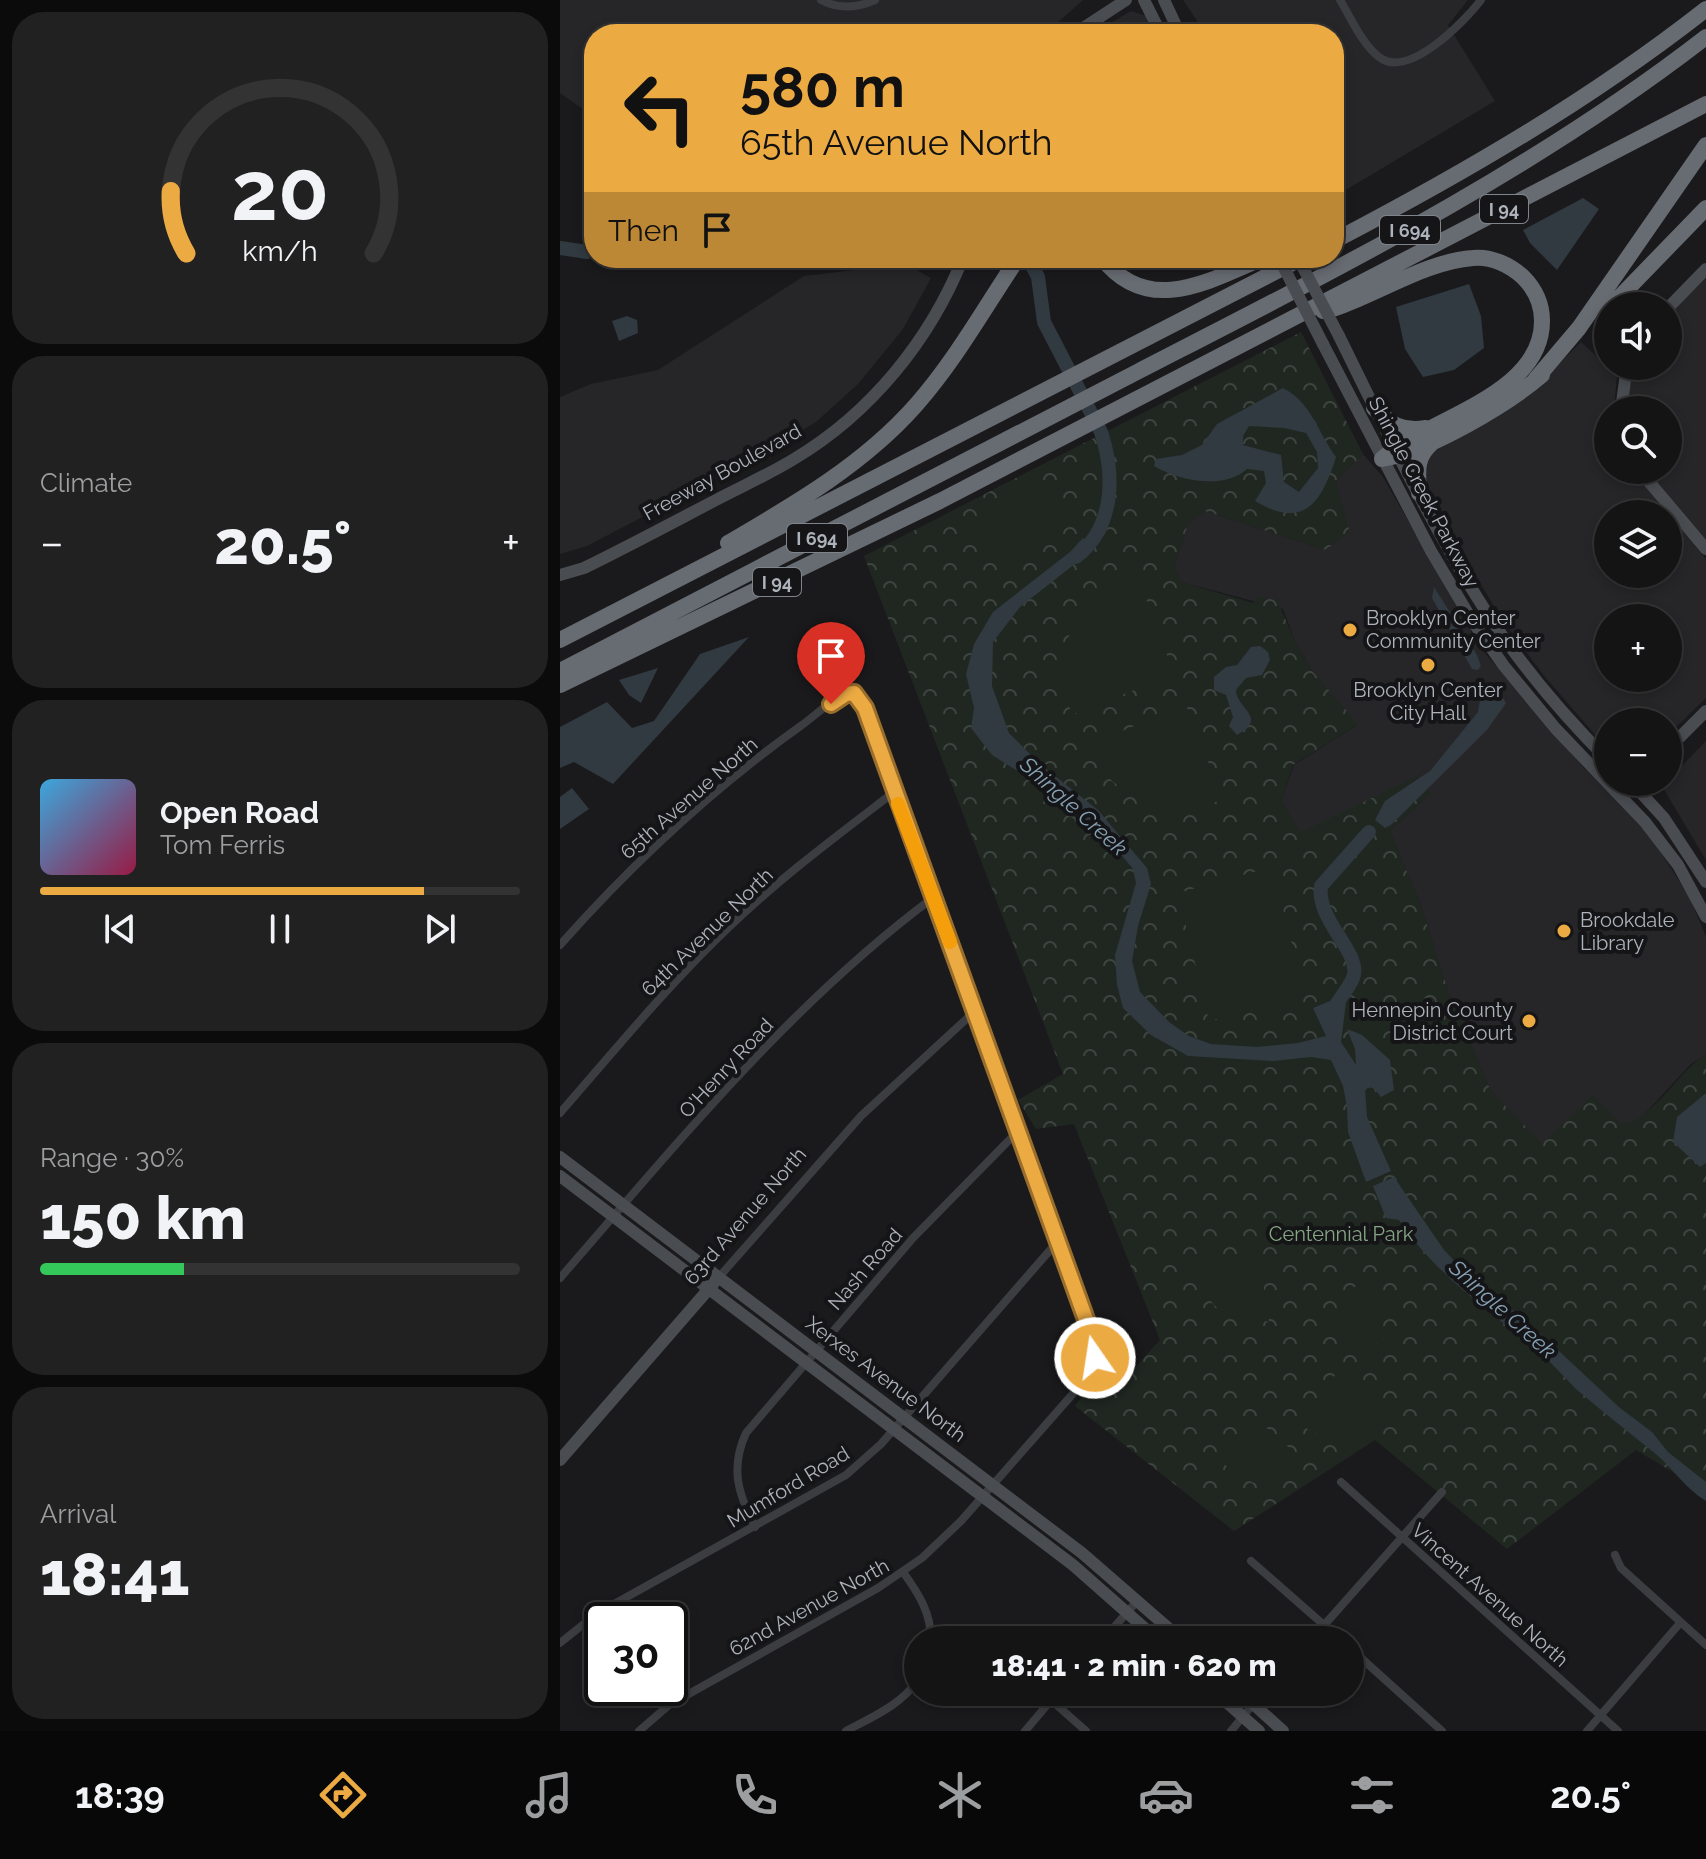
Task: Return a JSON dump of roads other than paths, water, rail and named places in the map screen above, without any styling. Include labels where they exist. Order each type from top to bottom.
[{"type":"highway","name":"I 94","points":[[1344,236],[1518,140],[1586,96],[1706,7]]},
{"type":"highway","name":"I 694","points":[[1344,265],[1485,188],[1606,110],[1706,37]]},
{"type":"highway","name":"I 94","points":[[560,685],[854,544],[1706,104]]},
{"type":"highway","points":[[1535,380],[1579,328],[1706,145]]},
{"type":"highway","points":[[1624,292],[1706,208]]},
{"type":"highway","points":[[1344,225],[1380,217]]},
{"type":"highway","points":[[1302,314],[1329,311],[1454,261],[1480,257],[1514,270],[1533,289],[1540,304],[1542,328],[1538,344],[1526,365],[1509,381],[1451,424],[1427,447],[1420,456],[1419,493]]},
{"type":"highway","points":[[578,630],[782,511],[870,450],[932,387],[1011,268]]},
{"type":"highway","points":[[1111,268],[1129,282],[1145,289],[1161,291],[1206,282],[1239,268]]},
{"type":"highway","name":"I 94","points":[[560,640],[1281,268]]},
{"type":"highway","name":"I 694","points":[[560,671],[1338,268]]},
{"type":"highway","points":[[1382,459],[1508,399],[1535,380],[1594,322]]},
{"type":"highway","points":[[1374,408],[1388,422],[1408,430],[1451,424]]},
{"type":"street","points":[[821,0],[832,6],[854,7],[875,0]]},
{"type":"street","points":[[1089,24],[1126,0]]},
{"type":"street","points":[[1144,0],[1156,24]]},
{"type":"street","points":[[1164,0],[1175,24]]},
{"type":"street","points":[[1340,0],[1371,49],[1378,57],[1394,63],[1403,63],[1443,39],[1481,0]]},
{"type":"street","name":"Freeway Boulevard","points":[[560,575],[584,568],[794,460],[840,427],[887,383],[914,349],[940,307],[958,268]]},
{"type":"street","name":"Shingle Creek Parkway","points":[[1284,268],[1431,551],[1473,622],[1504,666],[1556,729],[1594,768]]},
{"type":"street","name":"Shingle Creek Parkway","points":[[1305,268],[1374,408],[1458,566],[1487,613],[1549,696],[1594,745]]},
{"type":"street","points":[[1682,294],[1706,269]]},
{"type":"street","points":[[1651,484],[1706,549]]},
{"type":"street","name":"62nd Avenue North","points":[[639,1731],[691,1691],[903,1572],[942,1540],[982,1497],[1085,1380],[1095,1358],[1096,1346],[934,897],[865,708],[854,693]]},
{"type":"street","name":"65th Avenue North","points":[[560,945],[633,866],[685,817],[757,757],[837,699],[854,693]]},
{"type":"street","points":[[1682,735],[1706,711]]},
{"type":"street","name":"64th Avenue North","points":[[560,1113],[687,968],[730,926],[775,885],[894,792]]},
{"type":"street","name":"Shingle Creek Parkway","points":[[1621,796],[1678,865],[1706,917]]},
{"type":"street","points":[[1645,796],[1706,882]]},
{"type":"street","name":"O'Henry Road","points":[[560,1278],[731,1085],[816,997],[934,897]]},
{"type":"street","name":"63rd Avenue North","points":[[560,1460],[861,1116],[974,1012]]},
{"type":"street","name":"Nash Road","points":[[755,1527],[739,1494],[736,1479],[739,1448],[755,1421],[935,1213],[1018,1131]]},
{"type":"street","name":"Xerxes Avenue North","points":[[560,1157],[1082,1553],[1167,1626]]},
{"type":"street","name":"Xerxes Avenue North","points":[[560,1176],[1073,1565],[1142,1626]]},
{"type":"street","name":"Mumford Road","points":[[560,1643],[595,1615],[846,1475],[894,1429],[1058,1241]]},
{"type":"street","name":"Vincent Avenue North","points":[[1341,1482],[1618,1731]]},
{"type":"street","points":[[1251,1561],[1324,1625],[1442,1492]]},
{"type":"street","points":[[1615,1555],[1621,1568],[1706,1645]]},
{"type":"street","points":[[903,1572],[925,1605],[930,1626]]},
{"type":"street","points":[[1115,1626],[1138,1600]]},
{"type":"street","points":[[1587,1731],[1680,1623]]},
{"type":"street","points":[[1364,1661],[1442,1731]]},
{"type":"street","points":[[846,1731],[904,1696]]},
{"type":"street","points":[[1025,1731],[1046,1706]]},
{"type":"street","points":[[1058,1706],[1086,1731]]},
{"type":"street","points":[[1231,1706],[1259,1731]]},
{"type":"street","points":[[1231,1731],[1251,1706]]},
{"type":"street","points":[[1255,1706],[1283,1731]]},
{"type":"water","points":[[1583,198],[1599,209],[1557,270],[1530,243],[1523,230]]},
{"type":"water","points":[[1469,284],[1481,316],[1484,348],[1454,370],[1423,377],[1405,349],[1396,307]]},
{"type":"water","points":[[627,316],[637,320],[638,333],[619,341],[612,321]]},
{"type":"water","points":[[1283,388],[1293,394],[1308,410],[1336,457],[1317,498],[1299,512],[1287,513],[1272,510],[1255,501],[1266,483],[1264,471],[1247,469],[1226,480],[1201,481],[1176,476],[1154,466],[1156,459],[1182,455],[1202,445],[1217,424]],"holes":[[[1249,426],[1306,433],[1317,452],[1318,468],[1299,492],[1284,482],[1281,455],[1243,445],[1243,436]]]},
{"type":"water","points":[[1083,538],[1095,548],[1020,607],[993,642],[992,686],[1009,733],[1041,765],[1098,810],[1147,868],[1151,884],[1138,926],[1132,961],[1140,992],[1169,1022],[1189,1036],[1211,1044],[1257,1047],[1298,1043],[1326,1036],[1313,1008],[1347,994],[1341,1042],[1356,1065],[1355,1049],[1347,1029],[1362,1035],[1390,1060],[1394,1090],[1381,1097],[1373,1087],[1365,1089],[1367,1117],[1391,1171],[1366,1182],[1348,1132],[1343,1086],[1331,1060],[1311,1057],[1274,1061],[1188,1056],[1151,1035],[1123,1008],[1117,985],[1115,955],[1136,883],[1133,869],[1104,834],[1062,799],[992,755],[971,728],[974,708],[966,674],[974,644],[993,612],[1070,552]]},
{"type":"water","points":[[1434,587],[1477,655],[1481,666],[1478,670],[1472,669],[1432,598]]},
{"type":"water","points":[[749,637],[613,784],[574,762],[560,768],[560,727],[607,702],[632,728],[654,721],[700,654]]},
{"type":"water","points":[[1260,646],[1268,652],[1270,660],[1262,675],[1246,678],[1236,690],[1251,718],[1246,729],[1237,735],[1229,726],[1233,717],[1226,695],[1214,690],[1214,677],[1226,667],[1237,665],[1251,647]]},
{"type":"water","points":[[658,668],[641,703],[629,695],[619,680]]},
{"type":"water","points":[[1486,685],[1493,699],[1501,695],[1506,703],[1487,730],[1385,828],[1375,820],[1385,801],[1430,771],[1478,712],[1482,688]]},
{"type":"water","points":[[572,788],[589,809],[560,829],[560,797]]},
{"type":"water","points":[[1706,1093],[1706,1163],[1700,1167],[1673,1142],[1677,1117]]},
{"type":"water","points":[[1394,1177],[1444,1250],[1469,1276],[1530,1324],[1620,1408],[1652,1432],[1668,1452],[1706,1482],[1706,1501],[1657,1455],[1576,1389],[1537,1350],[1445,1274],[1399,1220],[1386,1218],[1373,1186]]},
{"type":"waterway","name":"Shingle Creek","points":[[560,248],[584,252]]},
{"type":"waterway","name":"Shingle Creek","points":[[1033,268],[1038,277],[1044,322],[1101,432],[1106,448],[1110,482],[1105,515],[1089,545],[1076,557]]},
{"type":"waterway","points":[[1333,1011],[1353,978],[1354,968],[1352,958],[1325,912],[1321,886],[1369,832]]},
{"type":"place","name":"Brooklyn Center Community Center","points":[[1350,630]]},
{"type":"place","name":"Brooklyn Center City Hall","points":[[1428,665]]},
{"type":"place","name":"Brookdale Library","points":[[1564,931]]},
{"type":"place","name":"Hennepin County District Court","points":[[1529,1021]]},
{"type":"park label","name":"Centennial Park","points":[[1341,1234]]}]
